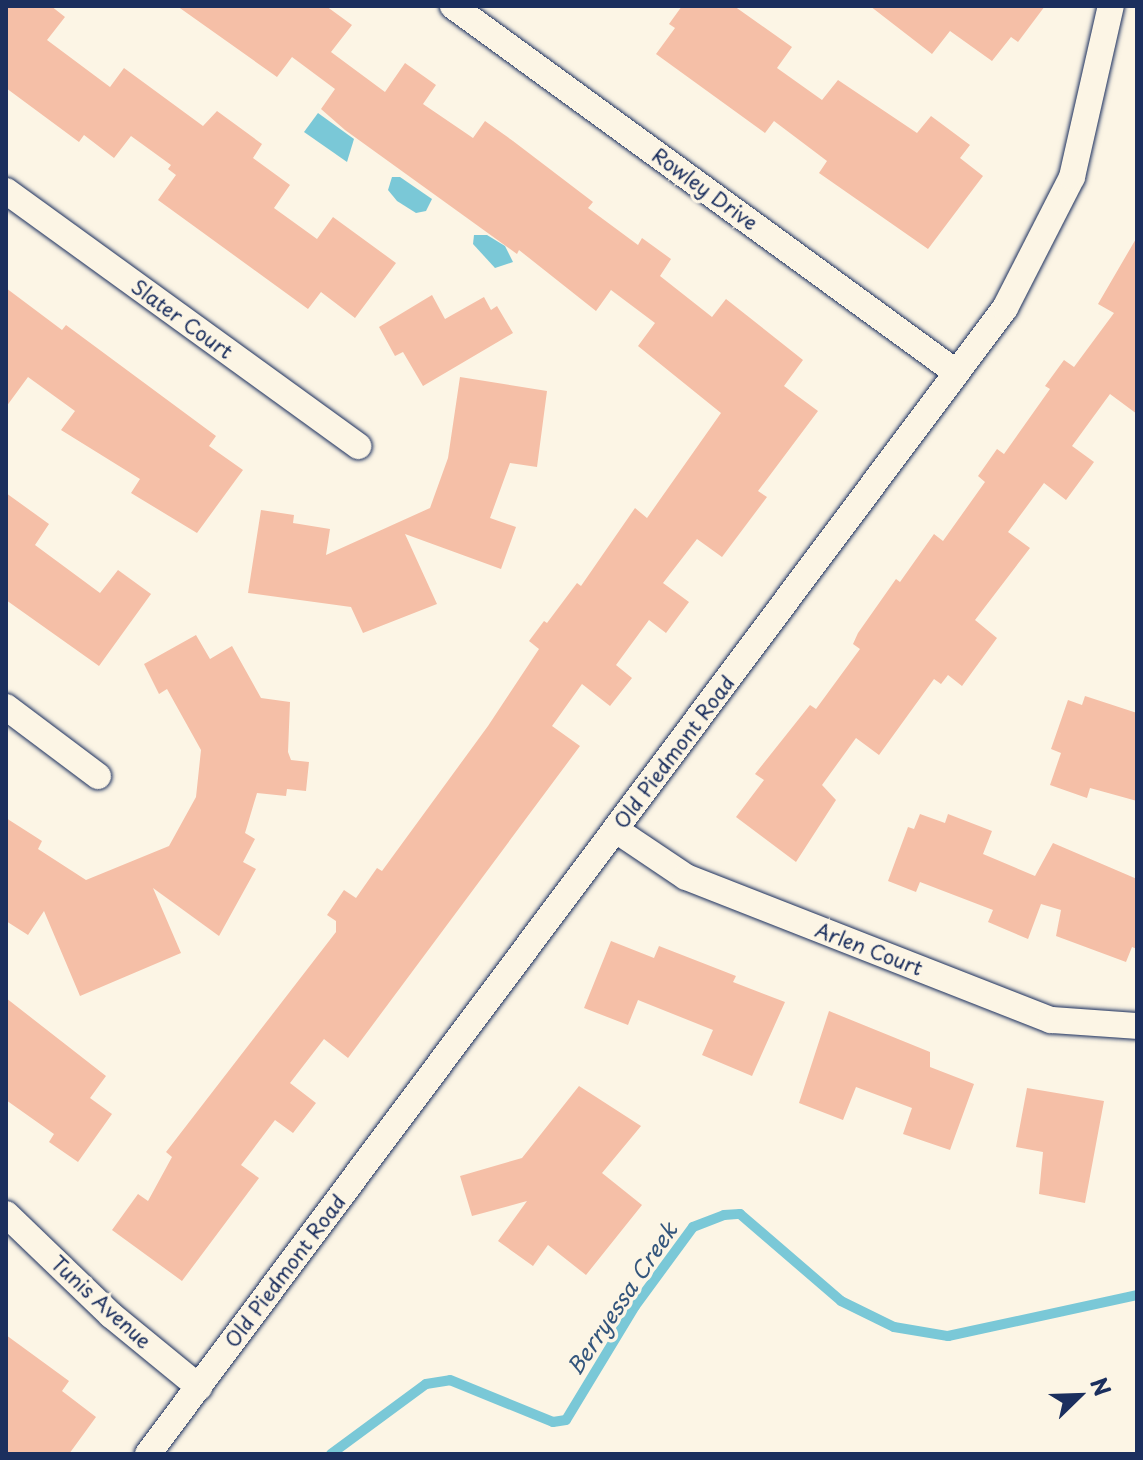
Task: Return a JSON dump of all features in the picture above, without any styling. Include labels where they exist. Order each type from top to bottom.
[{"type":"street","name":"Rowley Drive","points":[[453,6],[957,373]]},
{"type":"street","name":"Old Piedmont Road","points":[[148,1454],[1005,308],[1072,177],[1111,6]]},
{"type":"street","name":"Slater Court","points":[[6,191],[358,446]]},
{"type":"street","points":[[6,707],[98,776]]},
{"type":"street","name":"Arlen Court","points":[[616,830],[686,877],[1051,1020],[1137,1026]]},
{"type":"street","name":"Tunis Avenue","points":[[6,1214],[111,1315],[199,1387]]},
{"type":"water","points":[[318,113],[354,139],[347,162],[304,132]]},
{"type":"water","points":[[392,177],[400,177],[432,199],[426,211],[416,213],[397,201],[388,190]]},
{"type":"water","points":[[474,235],[487,235],[505,246],[513,262],[495,268],[473,244]]},
{"type":"building","points":[[6,6],[51,6],[65,17],[47,40],[110,87],[124,68],[203,126],[217,111],[262,144],[253,158],[290,185],[274,208],[317,239],[333,217],[396,263],[355,318],[321,292],[308,309],[158,200],[176,175],[168,169],[171,165],[131,136],[114,158],[84,135],[79,142],[6,88]]},
{"type":"building","points":[[177,6],[326,6],[352,25],[331,52],[385,92],[405,63],[436,85],[423,104],[473,138],[485,121],[513,141],[593,202],[588,208],[638,245],[642,238],[671,259],[660,276],[712,317],[726,299],[803,360],[784,386],[818,411],[758,491],[767,497],[722,557],[697,539],[663,583],[689,602],[666,633],[649,620],[616,665],[632,678],[610,706],[582,684],[552,726],[580,746],[348,1058],[324,1039],[290,1083],[316,1103],[293,1133],[275,1120],[241,1165],[259,1178],[182,1281],[112,1230],[138,1194],[148,1201],[172,1157],[166,1152],[336,932],[336,921],[327,915],[344,890],[356,898],[377,868],[382,871],[488,726],[539,649],[529,641],[577,583],[581,586],[635,508],[647,518],[721,413],[638,346],[655,323],[611,290],[596,311],[519,250],[517,254],[345,130],[321,109],[335,89],[292,57],[277,77]]},
{"type":"building","points":[[682,6],[734,6],[792,47],[777,68],[822,100],[838,80],[917,133],[931,116],[970,145],[960,158],[983,176],[928,249],[819,173],[827,161],[774,121],[765,133],[656,54],[675,28],[669,24]]},
{"type":"building","points":[[870,6],[1045,6],[1018,42],[1011,37],[992,61],[950,31],[932,54]]},
{"type":"building","points":[[1137,237],[1137,414],[1110,394],[1072,446],[1094,462],[1066,500],[1044,483],[1008,532],[1030,548],[975,620],[997,638],[962,686],[948,675],[941,684],[934,679],[879,755],[856,738],[822,785],[836,800],[796,862],[736,817],[764,780],[755,774],[810,705],[816,709],[860,649],[853,644],[858,633],[896,579],[900,582],[934,534],[943,541],[985,482],[978,476],[997,449],[1004,454],[1050,389],[1045,386],[1064,360],[1074,367],[1114,313],[1098,304]]},
{"type":"building","points":[[6,288],[62,330],[66,325],[216,436],[209,446],[243,470],[197,533],[131,493],[140,479],[61,430],[75,411],[28,377],[6,407]]},
{"type":"building","points":[[432,295],[445,319],[484,297],[491,310],[497,306],[513,333],[423,386],[403,352],[395,356],[379,327]]},
{"type":"building","points":[[460,377],[547,391],[537,467],[510,463],[490,518],[516,527],[501,569],[405,534],[437,604],[363,633],[351,607],[248,593],[261,510],[294,515],[293,523],[330,529],[326,555],[430,508],[448,458]]},
{"type":"building","points":[[6,493],[49,524],[35,545],[100,593],[118,570],[151,594],[99,666],[6,600]]},
{"type":"building","points":[[196,635],[210,659],[232,646],[261,698],[290,702],[288,752],[291,760],[309,762],[306,791],[287,789],[286,796],[257,793],[245,833],[255,839],[243,862],[256,869],[219,936],[153,888],[181,953],[80,996],[44,911],[28,935],[6,921],[6,818],[42,841],[38,849],[86,880],[169,846],[196,797],[201,750],[167,689],[159,694],[144,664]]},
{"type":"building","points":[[1085,696],[1137,713],[1137,801],[1090,788],[1087,798],[1050,785],[1061,753],[1051,749],[1068,700],[1082,705]]},
{"type":"building","points":[[920,814],[945,823],[948,814],[992,831],[983,854],[1035,876],[1053,843],[1137,879],[1137,949],[1132,947],[1126,962],[1056,936],[1061,910],[1041,904],[1028,939],[988,922],[993,910],[920,882],[916,892],[888,881],[908,827],[914,829]]},
{"type":"building","points":[[611,941],[654,958],[659,946],[736,976],[733,982],[785,1002],[752,1076],[702,1055],[713,1030],[638,1000],[628,1025],[584,1008]]},
{"type":"building","points":[[6,998],[106,1076],[90,1098],[112,1114],[78,1162],[49,1142],[54,1134],[6,1100]]},
{"type":"building","points":[[829,1011],[930,1052],[930,1067],[974,1084],[950,1150],[903,1134],[912,1108],[856,1087],[843,1120],[799,1103]]},
{"type":"building","points":[[579,1086],[641,1126],[602,1173],[642,1205],[586,1275],[548,1245],[533,1266],[498,1241],[527,1201],[472,1216],[460,1176],[522,1158]]},
{"type":"building","points":[[1027,1088],[1104,1101],[1085,1203],[1039,1194],[1043,1152],[1016,1147]]},
{"type":"building","points":[[6,1335],[69,1381],[62,1391],[96,1417],[69,1454],[6,1454]]},
{"type":"waterway","name":"Berryessa Creek","points":[[331,1454],[426,1384],[450,1380],[553,1422],[566,1420],[635,1306],[693,1227],[724,1215],[740,1214],[841,1301],[894,1327],[948,1336],[1137,1295]]}]
